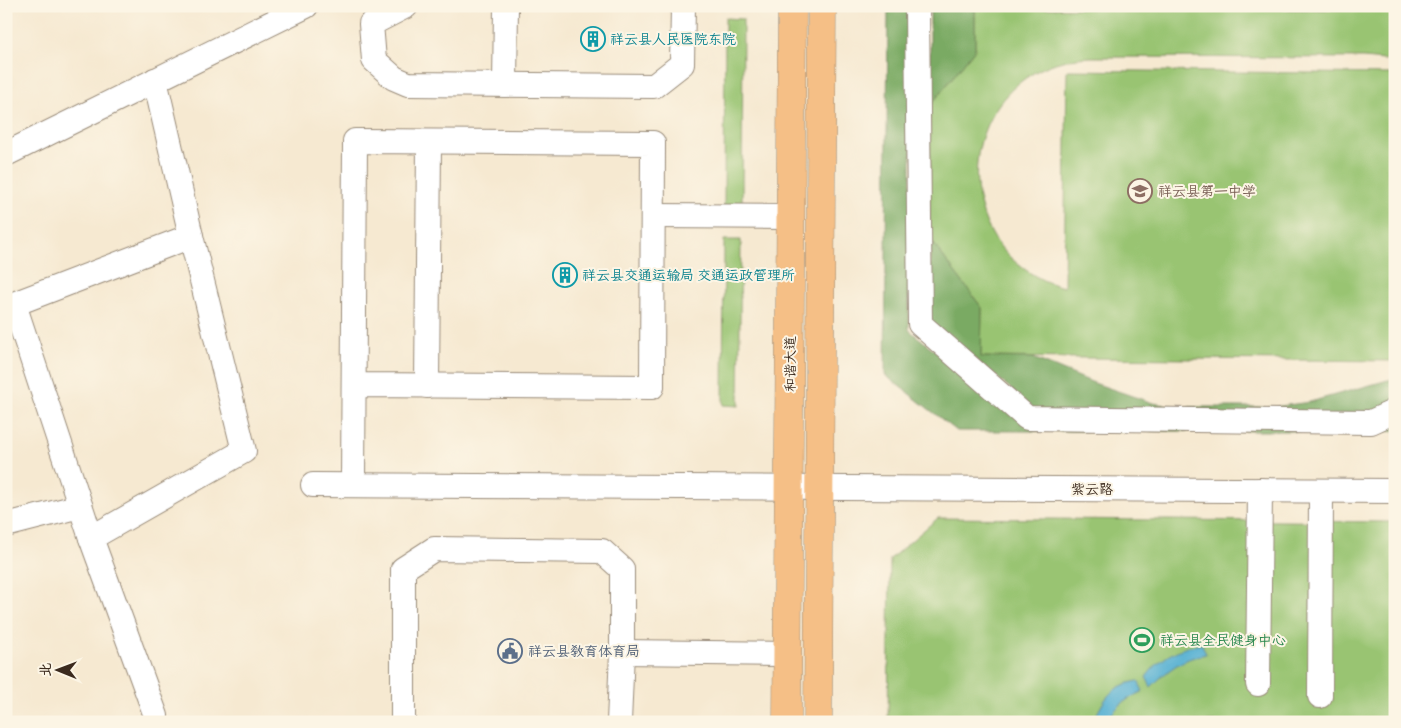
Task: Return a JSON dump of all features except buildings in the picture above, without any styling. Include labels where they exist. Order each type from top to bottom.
[{"type":"main road","name":"和谐大道","points":[[787,722],[792,6]]},
{"type":"main road","points":[[818,722],[822,6]]},
{"type":"street","points":[[6,154],[306,6]]},
{"type":"street","points":[[406,6],[371,24],[374,60],[394,78],[408,84],[654,86],[682,64],[683,6]]},
{"type":"street","points":[[505,85],[506,6]]},
{"type":"street","points":[[917,6],[920,324],[1027,418],[1371,422],[1395,411]]},
{"type":"street","points":[[91,538],[244,451],[191,236],[156,80]]},
{"type":"street","points":[[353,485],[355,141],[653,143],[652,387],[354,386]]},
{"type":"street","points":[[427,386],[429,142]]},
{"type":"street","points":[[653,216],[791,217]]},
{"type":"street","points":[[156,716],[91,538],[10,306],[191,236]]},
{"type":"street","name":"紫云路","points":[[314,485],[1395,491]]},
{"type":"street","points":[[1258,684],[1260,490]]},
{"type":"street","points":[[1320,696],[1321,491]]},
{"type":"street","points":[[6,525],[80,506]]},
{"type":"street","points":[[403,722],[403,569],[434,549],[602,551],[622,569],[622,652],[619,722]]},
{"type":"street","points":[[622,652],[787,654]]},
{"type":"green space","points":[[888,6],[913,6],[909,330],[1025,422],[1395,411],[1395,431],[957,431],[885,375]]},
{"type":"green space","points":[[930,8],[975,8],[975,49],[930,106]]},
{"type":"green space","name":"祥云县第一中学","points":[[975,8],[1395,10],[1395,61],[1363,58],[1091,57],[1062,61],[1037,71],[1015,86],[998,106],[985,129],[978,154],[977,182],[984,217],[1001,248],[1029,272],[1049,283],[1064,287],[1067,70],[1395,74],[1395,361],[981,357],[982,308],[930,239],[930,106],[975,49]]},
{"type":"green space","points":[[725,18],[743,19],[742,208],[724,208]]},
{"type":"green space","points":[[930,239],[982,308],[981,357],[1033,358],[1094,383],[1153,403],[1177,407],[1273,407],[1310,402],[1395,378],[1395,407],[1370,419],[1043,416],[930,321]]},
{"type":"green space","points":[[724,240],[741,240],[739,406],[723,405]]},
{"type":"green space","name":"祥云县全民健身中心","points":[[938,518],[1395,522],[1395,722],[888,722],[890,559]]},
{"type":"water","points":[[1202,644],[1206,654],[1182,662],[1151,687],[1146,677],[1157,664],[1170,654]]},
{"type":"water","points":[[1138,681],[1143,691],[1122,704],[1107,722],[1093,722],[1110,694],[1121,686]]},
{"type":"place","name":"祥云县人民医院东院","points":[[593,39]]},
{"type":"place","name":"祥云县第一中学","points":[[1140,191]]},
{"type":"place","name":"祥云县交通运输局 交通运政管理所","points":[[565,275]]},
{"type":"place","name":"祥云县全民健身中心","points":[[1142,640]]},
{"type":"place","name":"祥云县教育体育局","points":[[510,651]]}]
